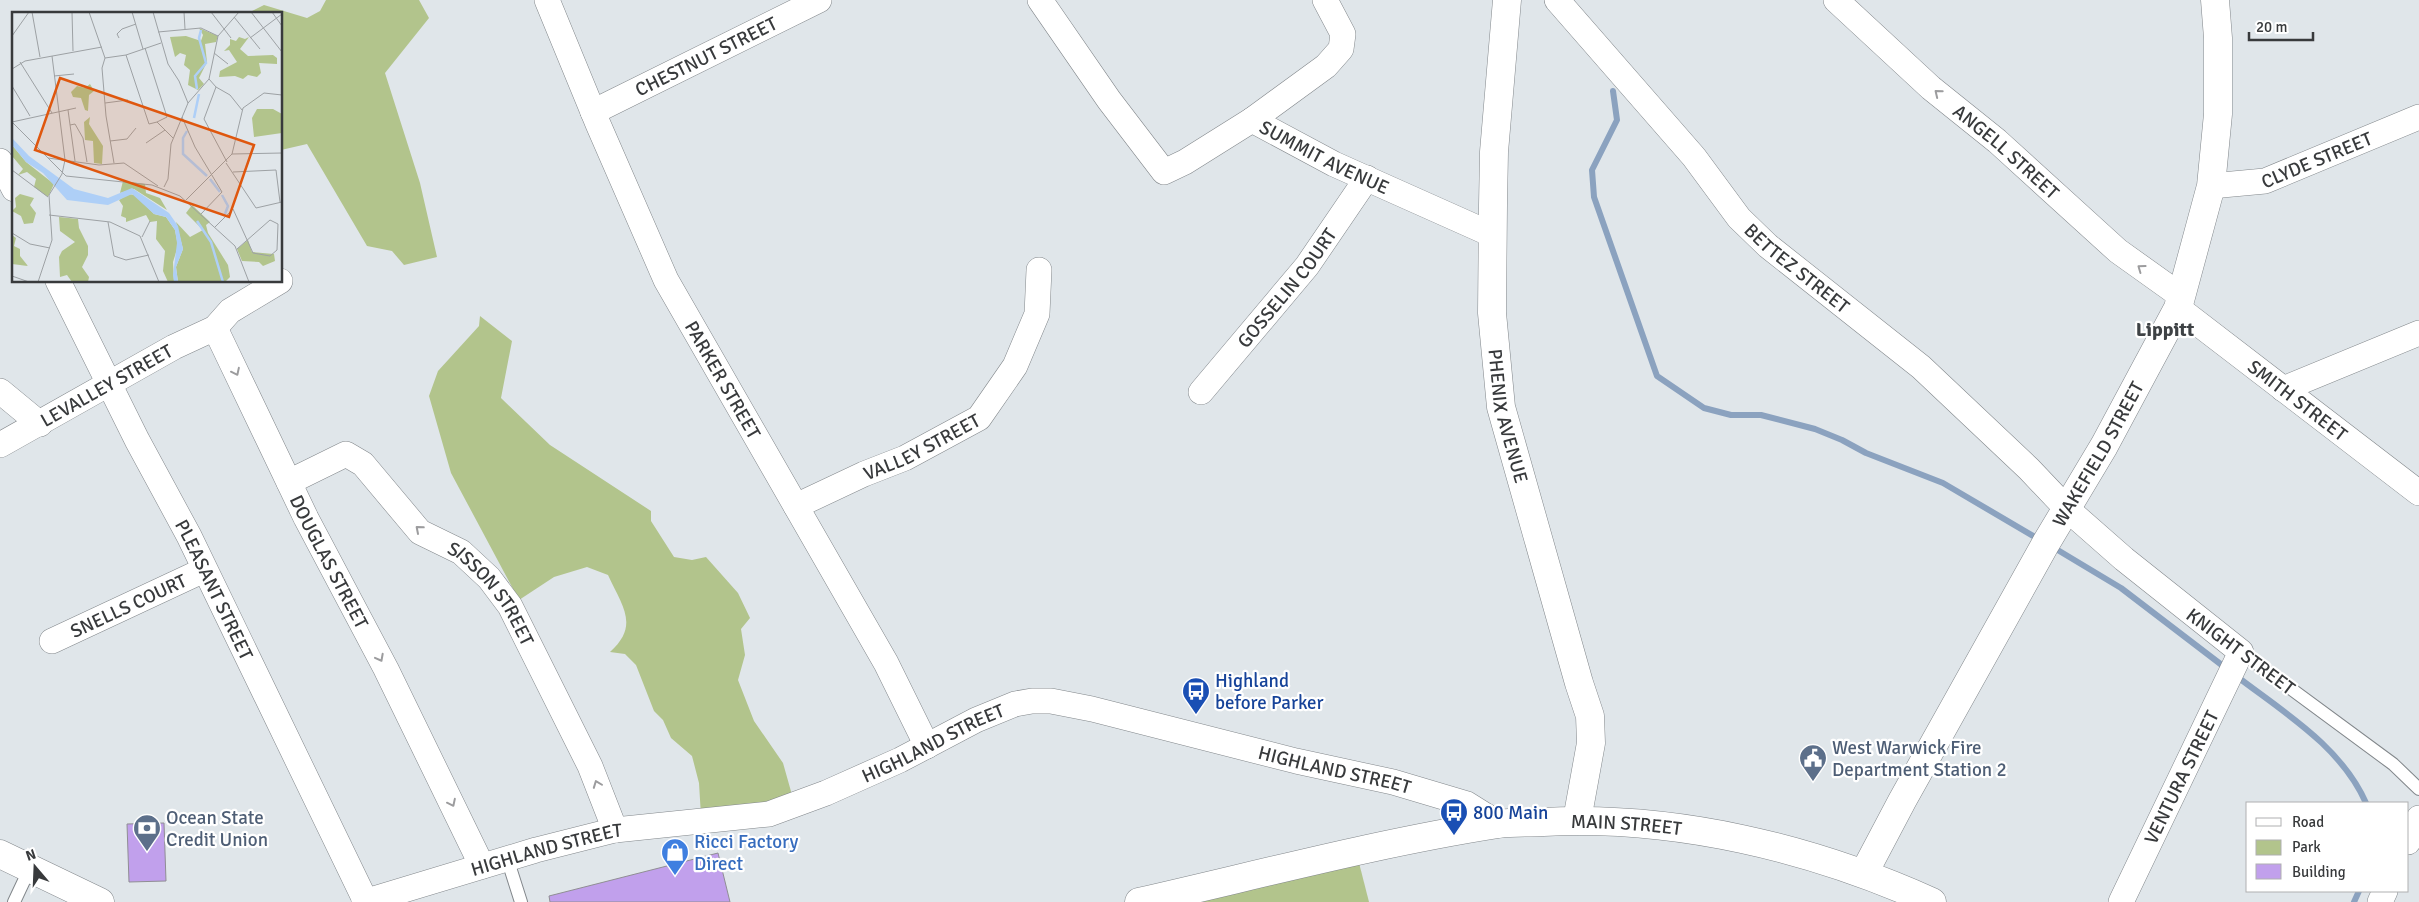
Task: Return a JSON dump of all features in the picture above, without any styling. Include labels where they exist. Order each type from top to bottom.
[{"type":"main road","name":"PHENIX AVENUE","points":[[1507,0],[1494,152],[1492,313],[1501,407],[1590,716],[1591,743],[1577,820]]},
{"type":"main road","name":"WAKEFIELD STREET","points":[[1864,873],[1902,801],[2066,508],[2104,446],[2179,302],[2211,186],[2218,114],[2218,38],[2215,0]]},
{"type":"main road","name":"MAIN STREET","points":[[1139,902],[1377,846],[1499,824],[1577,820],[1700,831],[1788,851],[1864,873],[1932,902]]},
{"type":"main road","points":[[0,854],[100,902]]},
{"type":"street","name":"PARKER STREET","points":[[547,0],[666,280],[886,663],[928,746]]},
{"type":"street","name":"CHESTNUT STREET","points":[[593,112],[819,0]]},
{"type":"street","name":"SUMMIT AVENUE","points":[[1040,0],[1109,100],[1164,172],[1185,162],[1252,120],[1334,164],[1493,235]]},
{"type":"street","points":[[1252,120],[1326,66],[1341,49],[1343,34],[1325,0]]},
{"type":"street","name":"BETTEZ STREET","points":[[1557,0],[1694,157],[1739,218],[1768,246],[1921,367],[2029,469],[2066,508]]},
{"type":"street","name":"ANGELL STREET","points":[[1836,0],[1932,88],[1997,141],[2179,302]]},
{"type":"street","name":"CLYDE STREET","points":[[2211,186],[2265,181],[2419,117]]},
{"type":"street","points":[[0,161],[12,186]]},
{"type":"street","name":"GOSSELIN COURT","points":[[1201,392],[1307,266],[1367,178]]},
{"type":"street","name":"VALLEY STREET","points":[[796,506],[912,454],[979,418],[1014,366],[1038,314],[1039,270]]},
{"type":"street","name":"PLEASANT STREET","points":[[59,282],[111,384],[136,440],[204,570],[365,902]]},
{"type":"street","points":[[215,328],[230,311],[278,282]]},
{"type":"street","name":"SMITH STREET","points":[[2179,302],[2283,389],[2419,493]]},
{"type":"street","name":"LEVALLEY STREET","points":[[0,445],[174,347],[215,328]]},
{"type":"street","name":"DOUGLAS STREET","points":[[215,328],[289,482],[386,669],[482,866]]},
{"type":"street","points":[[2283,389],[2419,332]]},
{"type":"street","points":[[0,391],[40,424]]},
{"type":"street","name":"SISSON STREET","points":[[289,482],[346,454],[362,464],[389,498],[420,532],[461,552],[489,578],[510,606],[545,674],[590,766],[614,830]]},
{"type":"street","name":"KNIGHT STREET","points":[[2066,508],[2124,559],[2241,652]]},
{"type":"street","name":"SNELLS COURT","points":[[52,641],[204,570]]},
{"type":"street","name":"VENTURA STREET","points":[[2121,902],[2241,652]]},
{"type":"street","name":"HIGHLAND STREET","points":[[365,902],[507,858],[614,830],[769,814],[826,792],[928,746],[976,720],[1015,704],[1051,701],[1092,709],[1296,761],[1393,782],[1466,804],[1499,824]]},
{"type":"street","points":[[2409,840],[2419,818]]},
{"type":"lane","name":"KNIGHT STREET","points":[[2241,652],[2393,764],[2419,789]]},
{"type":"lane","points":[[507,858],[521,902]]},
{"type":"lane","points":[[14,902],[30,868]]},
{"type":"green space","points":[[326,0],[419,0],[429,18],[385,73],[420,183],[437,257],[404,265],[392,251],[367,246],[307,144],[282,150],[282,12],[250,12],[264,5],[307,18],[320,11]]},
{"type":"green space","points":[[480,316],[512,341],[501,398],[550,445],[651,511],[651,521],[674,557],[692,560],[706,557],[738,593],[750,618],[741,629],[745,655],[738,680],[754,721],[783,763],[794,802],[701,816],[699,783],[692,756],[671,738],[663,720],[654,711],[636,665],[625,654],[610,652],[624,633],[626,615],[608,575],[587,567],[554,577],[519,600],[451,473],[429,396],[438,371],[479,326]]},
{"type":"green space","points":[[1356,851],[1369,902],[1133,902]]},
{"type":"building","name":"Ocean State Credit Union","points":[[164,823],[166,881],[129,882],[127,824]]},
{"type":"building","name":"Ricci Factory Direct","points":[[718,853],[730,902],[550,902],[549,896]]},
{"type":"waterway","points":[[1613,91],[1617,120],[1592,170],[1594,197],[1657,376],[1704,408],[1731,415],[1761,415],[1815,429],[1842,440],[1866,453],[1943,483],[2040,540]]},
{"type":"waterway","points":[[2051,546],[2121,588],[2227,669]]},
{"type":"waterway","points":[[2235,675],[2309,731],[2326,747],[2342,764],[2365,802]]},
{"type":"waterway","points":[[2354,902],[2359,892]]},
{"type":"place","name":"Highland before Parker","points":[[1196,715]]},
{"type":"place","name":"West Warwick Fire Department Station 2","points":[[1813,782]]},
{"type":"place","name":"800 Main","points":[[1454,836]]},
{"type":"place","name":"Ocean State Credit Union","points":[[147,852]]},
{"type":"place","name":"Ricci Factory Direct","points":[[675,876]]},
{"type":"district","name":"Lippitt","points":[[2165,329]]}]
